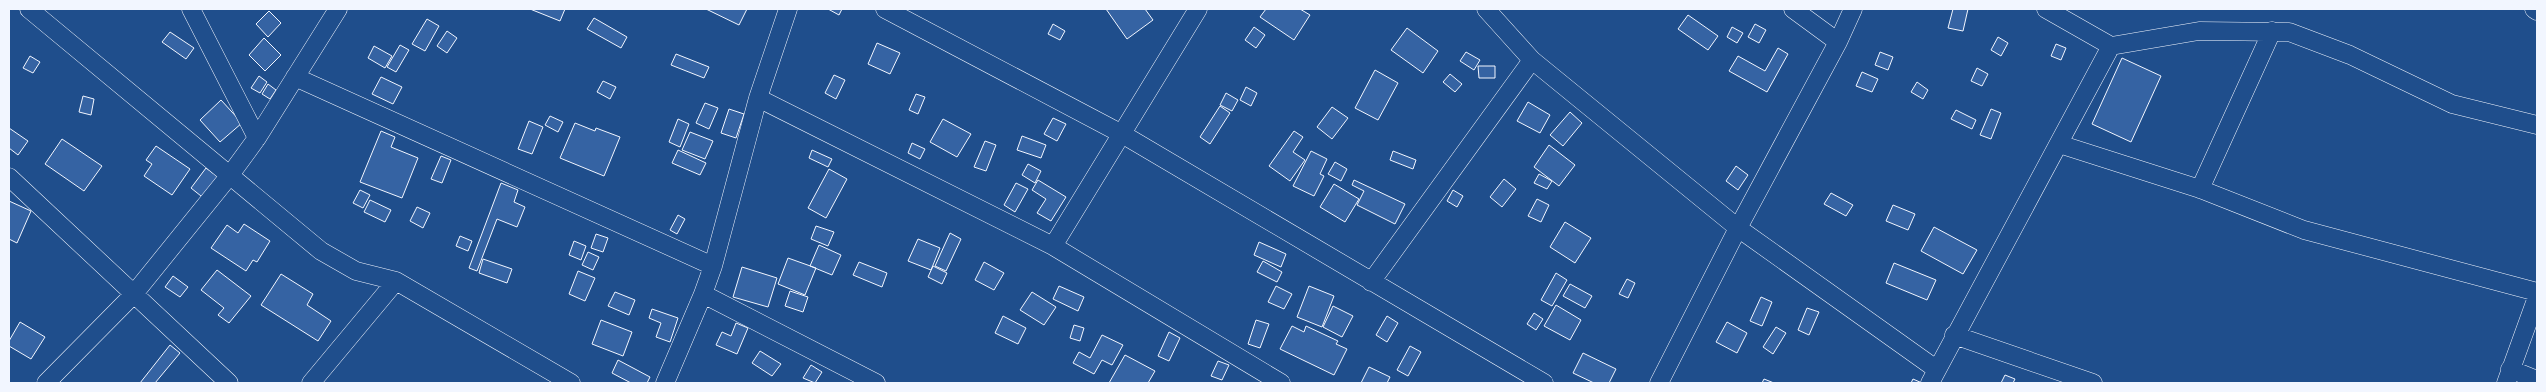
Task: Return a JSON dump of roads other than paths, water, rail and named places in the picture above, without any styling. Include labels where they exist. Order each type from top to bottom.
[{"type":"street","points":[[29,9],[321,250],[356,271],[396,281],[571,383]]},
{"type":"street","points":[[192,9],[257,138]]},
{"type":"street","points":[[46,383],[133,295],[230,175],[257,138],[338,9]]},
{"type":"street","points":[[665,383],[713,266],[758,98],[788,9]]},
{"type":"street","points":[[885,9],[1122,134],[1544,383]]},
{"type":"street","points":[[1053,246],[1198,9]]},
{"type":"street","points":[[1486,9],[1532,60],[1738,228],[1933,376],[2111,46]]},
{"type":"street","points":[[1793,9],[1838,42]]},
{"type":"street","points":[[1659,383],[1738,228],[1838,42],[1853,9]]},
{"type":"street","points":[[2046,9],[2111,46],[2199,31],[2289,32],[2350,56],[2452,104],[2537,125]]},
{"type":"street","points":[[2200,189],[2272,31]]},
{"type":"street","points":[[1371,282],[1532,60]]},
{"type":"street","points":[[295,77],[713,266]]},
{"type":"street","points":[[758,98],[1053,246],[1281,383]]},
{"type":"street","points":[[2058,144],[2200,189],[2304,230],[2537,292]]},
{"type":"street","points":[[9,177],[227,383]]},
{"type":"street","points":[[311,383],[396,281]]},
{"type":"street","points":[[703,294],[868,382]]},
{"type":"street","points":[[2537,297],[2508,376],[2537,380]]},
{"type":"street","points":[[1954,335],[2093,383]]}]
